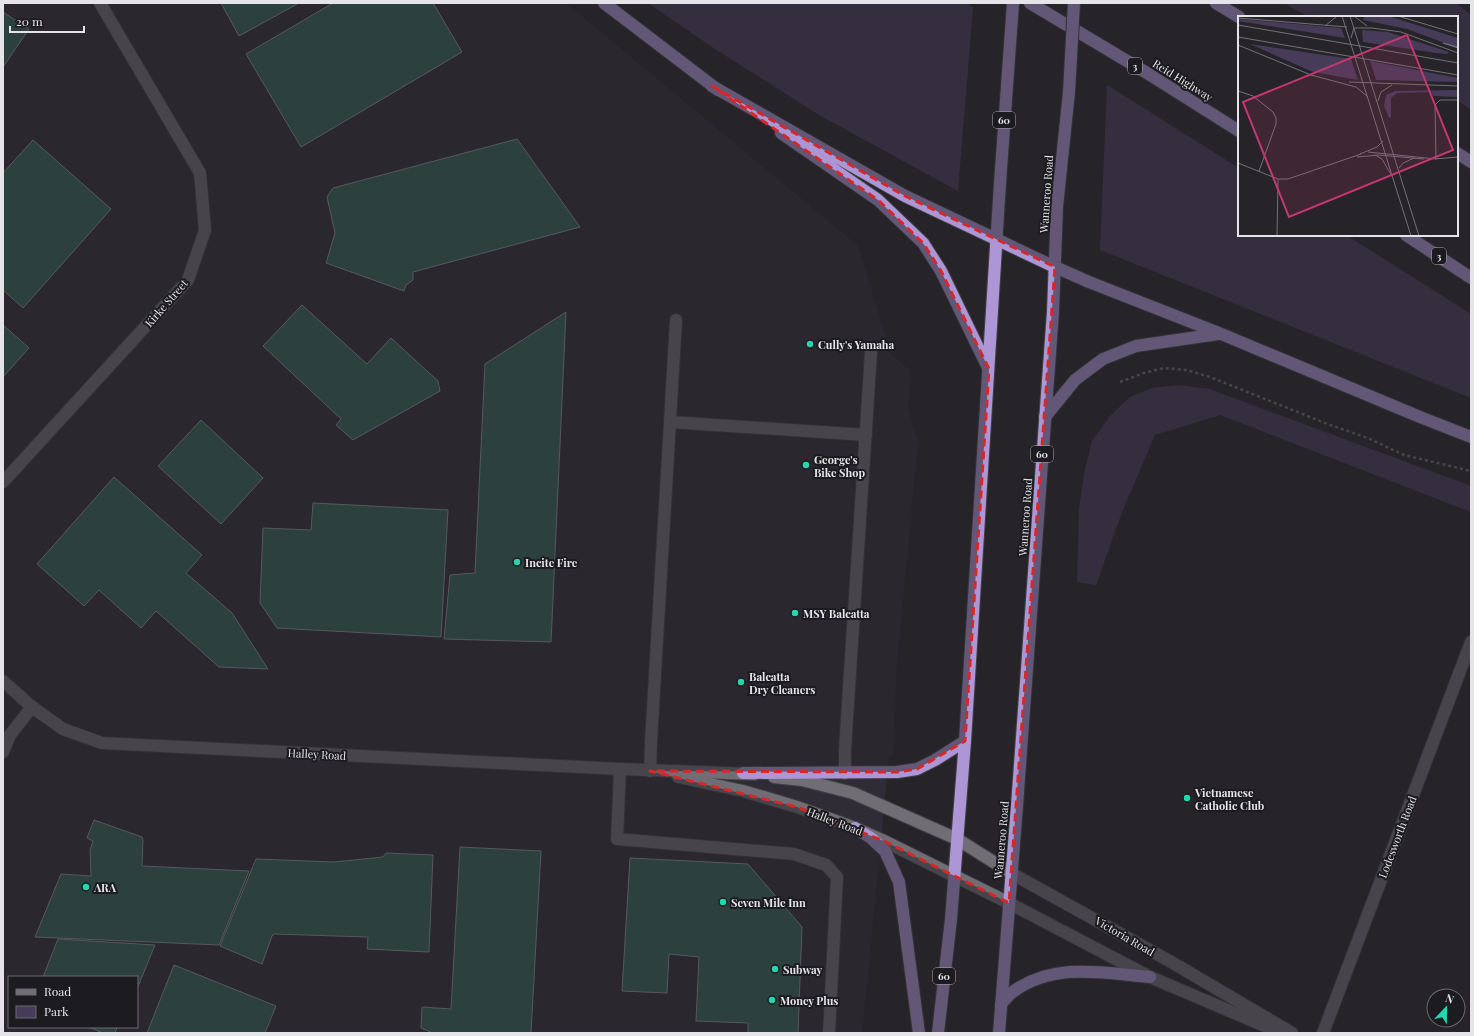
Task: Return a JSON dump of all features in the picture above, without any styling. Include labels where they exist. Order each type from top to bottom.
[{"type":"highway","points":[[604,3],[712,86],[878,200],[923,244],[941,271],[988,369]]},
{"type":"highway","name":"60","points":[[938,1033],[954,876],[964,741],[996,239],[1013,3]]},
{"type":"highway","name":"Reid Highway","points":[[1030,3],[1147,73],[1238,130]]},
{"type":"highway","name":"Wanneroo Road","points":[[998,1033],[1018,798],[1055,267],[1057,207],[1069,92],[1074,3]]},
{"type":"highway","points":[[1216,3],[1238,16]]},
{"type":"highway","points":[[712,86],[905,196],[965,223],[1055,267],[1471,437]]},
{"type":"highway","points":[[1458,154],[1471,162]]},
{"type":"highway","name":"3","points":[[1408,236],[1471,278]]},
{"type":"highway","points":[[1045,417],[1075,380],[1103,359],[1136,346],[1219,334]]},
{"type":"highway","points":[[743,773],[897,772],[917,769],[935,760],[964,741]]},
{"type":"highway","points":[[855,828],[871,838],[885,851],[899,882],[919,1033]]},
{"type":"highway","points":[[1001,1004],[1014,991],[1031,981],[1049,974],[1079,970],[1150,977]]},
{"type":"street","name":"Kirke Street","points":[[3,482],[188,280],[205,230],[200,173],[100,3]]},
{"type":"street","points":[[650,771],[650,742],[676,320]]},
{"type":"street","points":[[845,773],[845,749],[871,352]]},
{"type":"street","points":[[670,422],[866,435]]},
{"type":"street","name":"Lodesworth Road","points":[[1323,1033],[1471,642]]},
{"type":"street","name":"Halley Road","points":[[3,681],[32,707],[63,729],[102,743],[650,771],[743,773],[802,780],[852,793],[956,840]]},
{"type":"street","points":[[3,752],[10,735],[32,707]]},
{"type":"street","points":[[620,769],[617,839],[794,854],[826,865],[837,877],[830,1033]]},
{"type":"street","name":"Halley Road","points":[[650,771],[743,791],[797,807],[855,828],[1009,903]]},
{"type":"street","name":"Victoria Road","points":[[956,840],[1173,963],[1292,1033]]},
{"type":"street","points":[[1009,903],[1150,977],[1282,1033]]},
{"type":"path","points":[[1120,382],[1144,373],[1164,368],[1186,370],[1210,377],[1325,424],[1370,439],[1404,455],[1471,471]]},
{"type":"highlighted area","points":[[712,86],[905,196],[1055,267],[1009,903],[884,841],[797,807],[650,771],[897,772],[917,769],[965,741],[989,369],[941,271],[923,243],[878,200]]},
{"type":"shaded area","points":[[3,3],[566,3],[858,246],[892,356],[910,370],[908,408],[918,440],[897,662],[893,755],[889,756],[862,1033],[3,1033]]},
{"type":"green space","points":[[648,3],[965,3],[973,7],[958,191],[819,115],[715,49]]},
{"type":"green space","points":[[1283,3],[1456,3],[1471,15],[1471,110],[1458,101],[1458,16],[1307,16]]},
{"type":"green space","points":[[1107,85],[1238,167],[1238,236],[1348,236],[1471,314],[1471,398],[1100,250]]},
{"type":"green space","points":[[1179,385],[1209,389],[1471,486],[1471,512],[1220,415],[1155,435],[1122,512],[1096,585],[1077,582],[1079,509],[1084,474],[1092,441],[1110,416],[1130,397],[1152,388]]},
{"type":"building","points":[[221,3],[299,3],[239,36]]},
{"type":"building","points":[[333,3],[433,3],[462,52],[301,147],[246,54]]},
{"type":"building","points":[[3,12],[29,29],[3,67]]},
{"type":"building","points":[[517,139],[580,227],[413,272],[413,280],[406,285],[404,291],[326,263],[335,233],[327,197],[333,188]]},
{"type":"building","points":[[33,140],[111,209],[23,308],[3,290],[3,173]]},
{"type":"building","points":[[302,305],[367,364],[391,338],[438,381],[440,391],[353,440],[336,425],[341,419],[263,346]]},
{"type":"building","points":[[566,312],[551,642],[444,639],[450,575],[475,573],[485,364]]},
{"type":"building","points":[[3,325],[29,348],[3,377]]},
{"type":"building","points":[[201,420],[263,478],[221,524],[158,466]]},
{"type":"building","points":[[114,477],[202,555],[186,573],[232,613],[268,669],[219,667],[156,611],[141,628],[99,590],[84,606],[37,564]]},
{"type":"building","points":[[313,503],[448,510],[441,637],[277,628],[260,603],[263,528],[311,530]]},
{"type":"building","points":[[94,820],[142,837],[142,866],[249,871],[219,945],[35,937],[61,874],[91,876],[90,850],[93,841],[87,838]]},
{"type":"building","points":[[460,847],[541,851],[531,1033],[433,1033],[421,1028],[422,1007],[451,1009]]},
{"type":"building","points":[[386,853],[433,855],[429,952],[367,949],[368,937],[274,934],[262,964],[220,946],[256,859],[334,862],[383,857]]},
{"type":"building","points":[[630,858],[748,864],[802,927],[798,1033],[748,1033],[748,1023],[696,1021],[699,957],[669,954],[667,993],[622,991]]},
{"type":"building","points":[[58,939],[155,945],[138,987],[138,976],[43,976]]},
{"type":"building","points":[[174,965],[276,1006],[265,1033],[147,1033]]},
{"type":"building","points":[[91,1028],[117,1028],[115,1033],[103,1033]]},
{"type":"place","name":"Cully's Yamaha","points":[[810,344]]},
{"type":"place","name":"George's Bike Shop","points":[[806,465]]},
{"type":"place","name":"Incite Fire","points":[[517,562]]},
{"type":"place","name":"MSY Balcatta","points":[[795,613]]},
{"type":"place","name":"Balcatta Dry Cleaners","points":[[741,682]]},
{"type":"place","name":"Vietnamese Catholic Club","points":[[1187,798]]},
{"type":"place","name":"ARA","points":[[86,887]]},
{"type":"place","name":"Seven Mile Inn","points":[[723,902]]},
{"type":"place","name":"Subway","points":[[775,969]]},
{"type":"place","name":"Money Plus","points":[[772,1000]]}]
